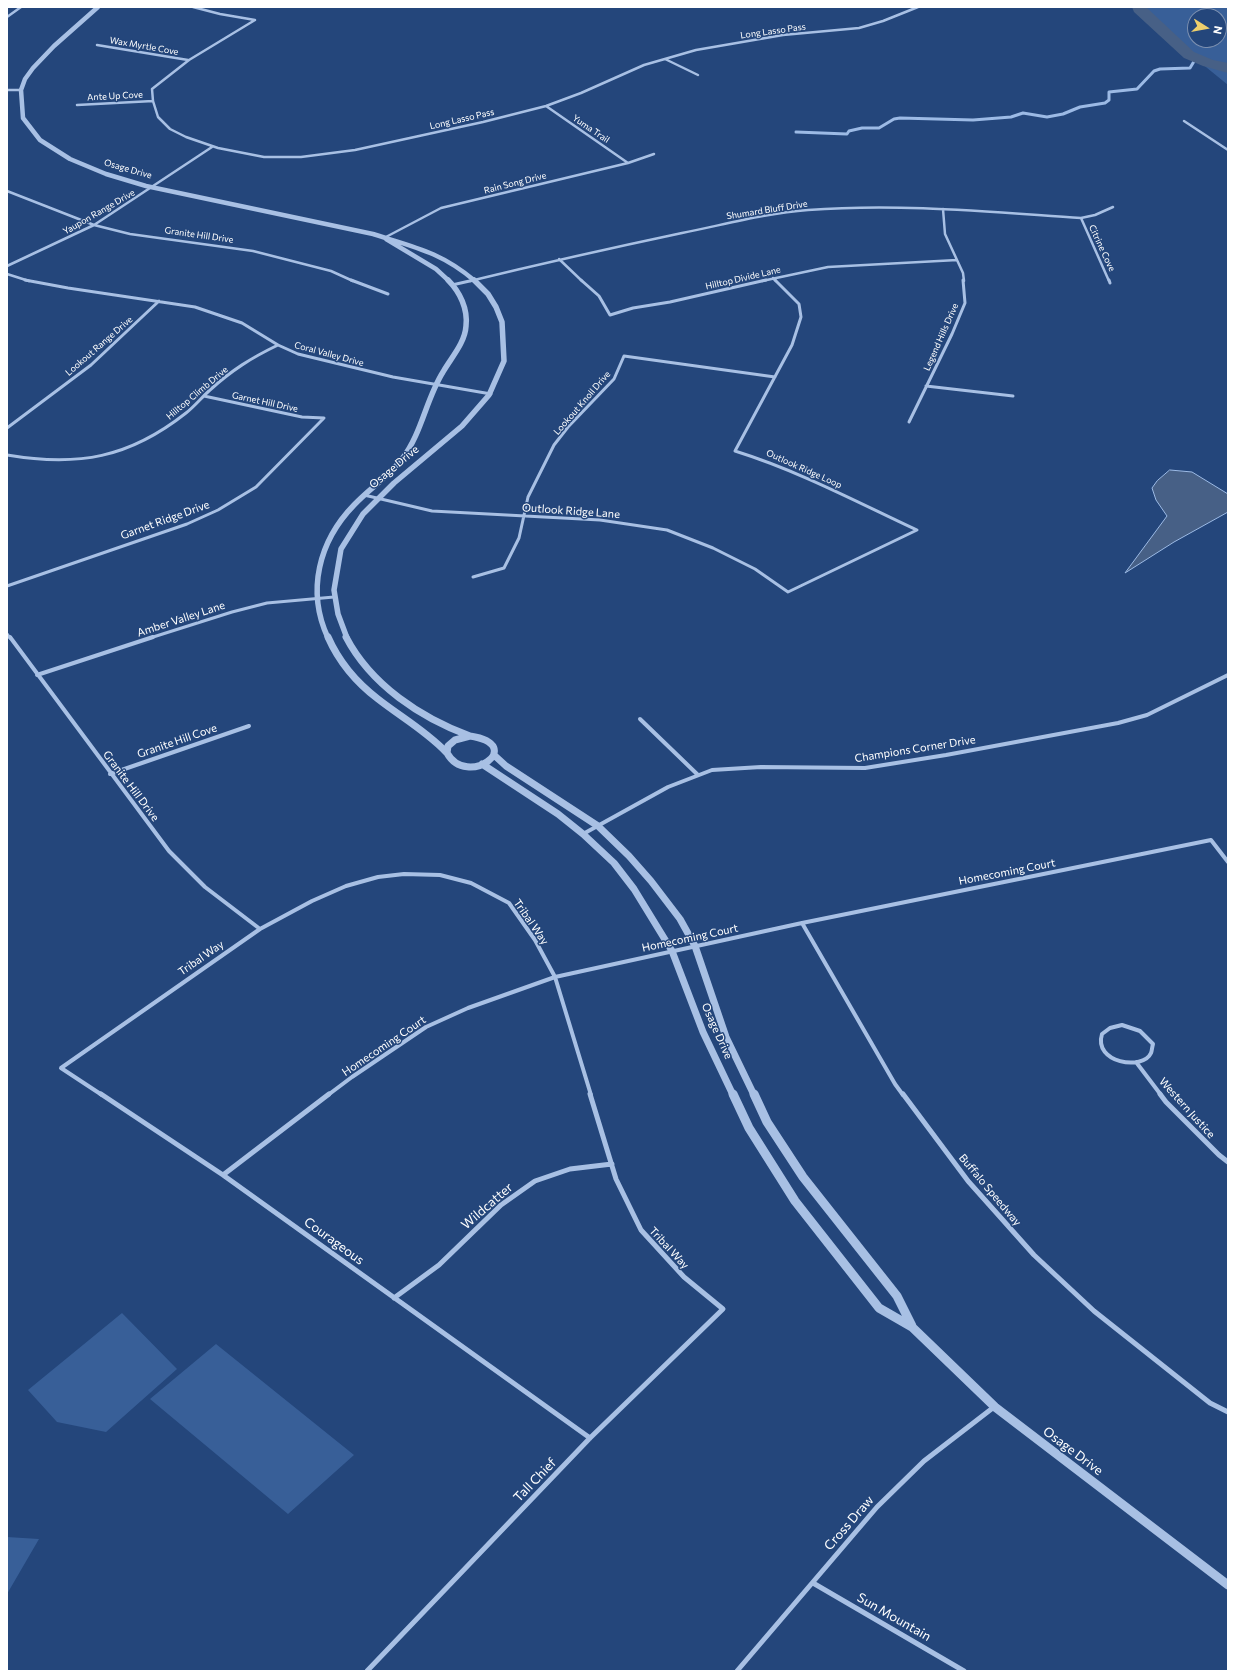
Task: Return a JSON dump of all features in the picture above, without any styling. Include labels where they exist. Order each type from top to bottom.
[{"type":"street","points":[[7,17],[21,7]]},
{"type":"street","name":"Osage Drive","points":[[98,7],[39,61],[27,75],[21,90],[19,102],[23,119],[28,128],[38,139],[50,148],[78,164],[120,179],[153,188],[411,244],[435,254],[475,280],[483,288],[499,312],[506,334],[507,348],[505,364],[491,394],[464,424],[376,498],[358,518],[344,542],[337,562],[334,579],[334,597],[339,621],[347,640],[364,663],[385,685],[412,706],[454,731],[470,736]]},
{"type":"street","points":[[153,101],[152,88],[165,76],[188,60],[255,20],[220,14],[193,7]]},
{"type":"street","name":"Long Lasso Pass","points":[[153,101],[158,117],[170,129],[186,137],[212,146],[264,157],[301,157],[355,150],[483,122],[546,106],[581,93],[644,65],[730,43],[783,35],[859,28],[883,21],[918,7]]},
{"type":"street","name":"Wax Myrtle Cove","points":[[97,45],[188,60]]},
{"type":"street","points":[[665,59],[698,75]]},
{"type":"street","points":[[7,90],[21,90]]},
{"type":"street","name":"Ante Up Cove","points":[[77,105],[153,101]]},
{"type":"street","name":"Yuma Trail","points":[[546,106],[628,162]]},
{"type":"street","points":[[1184,122],[1228,150]]},
{"type":"street","name":"Yaupon Range Drive","points":[[7,266],[94,225],[153,188],[212,146]]},
{"type":"street","name":"Rain Song Drive","points":[[384,238],[441,208],[628,162],[654,154]]},
{"type":"street","name":"Granite Hill Drive","points":[[7,191],[94,225],[130,234],[253,251],[331,271],[388,294]]},
{"type":"street","name":"Shumard Bluff Drive","points":[[452,285],[748,219],[807,210],[913,207],[1081,218],[1095,216],[1113,207]]},
{"type":"street","name":"Legend Hills Drive","points":[[909,422],[965,303],[963,273],[944,234],[943,209]]},
{"type":"street","name":"Citrine Cove","points":[[1081,218],[1110,283]]},
{"type":"street","name":"Osage Drive","points":[[384,238],[425,261],[452,285],[460,297],[465,312],[466,326],[463,340],[458,352],[436,384],[417,437],[409,450],[399,462],[347,510],[326,540],[320,558],[317,598],[326,634],[342,661],[360,684],[385,705],[434,739],[446,752]]},
{"type":"street","name":"Hilltop Divide Lane","points":[[559,260],[599,296],[610,315],[633,308],[670,302],[828,267],[957,260]]},
{"type":"street","name":"Coral Valley Drive","points":[[7,274],[40,283],[196,307],[242,323],[278,345],[298,354],[393,377],[491,394]]},
{"type":"street","name":"Outlook Ridge Loop","points":[[773,278],[799,304],[801,317],[792,345],[735,450],[764,459],[831,488],[874,511],[917,530],[788,592]]},
{"type":"street","name":"Lookout Range Drive","points":[[7,428],[91,365],[159,301]]},
{"type":"street","name":"Hilltop Climb Drive","points":[[7,455],[52,462],[85,460],[111,455],[134,447],[183,416],[204,396],[249,359],[278,345]]},
{"type":"street","name":"Lookout Knoll Drive","points":[[473,577],[504,568],[519,538],[528,497],[554,445],[568,427],[614,379],[624,356],[775,377]]},
{"type":"street","points":[[926,386],[1013,396]]},
{"type":"street","name":"Garnet Hill Drive","points":[[204,396],[302,417],[324,418]]},
{"type":"street","name":"Garnet Ridge Drive","points":[[7,586],[187,524],[218,510],[256,487],[324,418]]},
{"type":"street","name":"Outlook Ridge Lane","points":[[364,495],[432,511],[600,520],[667,530],[713,548],[755,569],[788,592]]},
{"type":"street","name":"Amber Valley Lane","points":[[37,675],[232,612],[267,603],[334,597]]},
{"type":"street","name":"Granite Hill Drive","points":[[7,634],[110,774],[169,851],[205,886],[260,929]]},
{"type":"street","name":"Champions Corner Drive","points":[[583,834],[668,787],[712,770],[761,767],[865,768],[946,755],[1102,726],[1147,715],[1228,675]]},
{"type":"street","points":[[640,719],[698,775]]},
{"type":"street","name":"Granite Hill Cove","points":[[110,774],[249,726]]},
{"type":"street","points":[[470,736],[490,742],[494,746],[494,755],[482,764],[474,766],[458,765],[448,757],[446,752],[447,748],[456,740],[470,736]]},
{"type":"street","name":"Osage Drive","points":[[494,755],[506,766],[598,826],[630,856],[680,919],[695,946],[726,1037],[767,1122],[803,1177],[897,1296],[912,1327]]},
{"type":"street","name":"Osage Drive","points":[[482,764],[558,814],[583,834],[614,863],[634,889],[672,951],[703,1032],[749,1128],[795,1201],[878,1308],[912,1327],[995,1407],[1228,1585]]},
{"type":"street","name":"Homecoming Court","points":[[223,1175],[352,1077],[426,1027],[468,1008],[555,977],[802,923],[1211,840],[1228,862]]},
{"type":"street","name":"Tribal Way","points":[[61,1068],[260,929],[312,901],[346,886],[378,877],[404,874],[440,875],[472,883],[509,903],[535,940],[555,977],[616,1179],[641,1230],[684,1277],[723,1309]]},
{"type":"street","name":"Buffalo Speedway","points":[[802,923],[895,1084],[968,1181],[1034,1256],[1094,1311],[1210,1403],[1228,1412]]},
{"type":"street","points":[[1122,1025],[1136,1028],[1147,1035],[1153,1044],[1151,1054],[1143,1061],[1136,1062],[1130,1063],[1117,1060],[1106,1053],[1100,1044],[1102,1034],[1110,1028],[1122,1025]]},
{"type":"street","name":"Western Justice","points":[[1136,1062],[1166,1102],[1219,1155],[1228,1162]]},
{"type":"street","name":"Courageous","points":[[61,1068],[223,1175],[590,1438]]},
{"type":"street","name":"Wildcatter","points":[[394,1298],[439,1265],[501,1205],[535,1181],[570,1169],[612,1164]]},
{"type":"street","name":"Tall Chief","points":[[367,1671],[590,1438],[723,1309]]},
{"type":"street","name":"Cross Draw","points":[[737,1671],[877,1507],[924,1462],[995,1407]]},
{"type":"street","name":"Sun Mountain","points":[[813,1583],[964,1671]]},
{"type":"shaded area","points":[[1144,7],[1228,7],[1228,85],[1201,63]]},
{"type":"shaded area","points":[[1170,470],[1192,472],[1228,494],[1228,512],[1174,542],[1125,573],[1167,516],[1156,500],[1152,488],[1157,481]]},
{"type":"shaded area","points":[[122,1313],[177,1369],[106,1432],[57,1422],[28,1390]]},
{"type":"shaded area","points":[[216,1344],[354,1455],[288,1514],[150,1399]]},
{"type":"shaded area","points":[[7,1537],[39,1539],[7,1594]]},
{"type":"waterway","points":[[1139,7],[1139,9],[1189,55],[1208,63],[1228,68]]},
{"type":"waterway","points":[[796,132],[847,134],[849,131],[862,128],[879,128],[894,119],[900,118],[973,120],[1011,117],[1023,113],[1047,117],[1063,114],[1080,107],[1105,103],[1109,100],[1109,92],[1137,89],[1154,71],[1160,69],[1190,68],[1196,58]]}]
